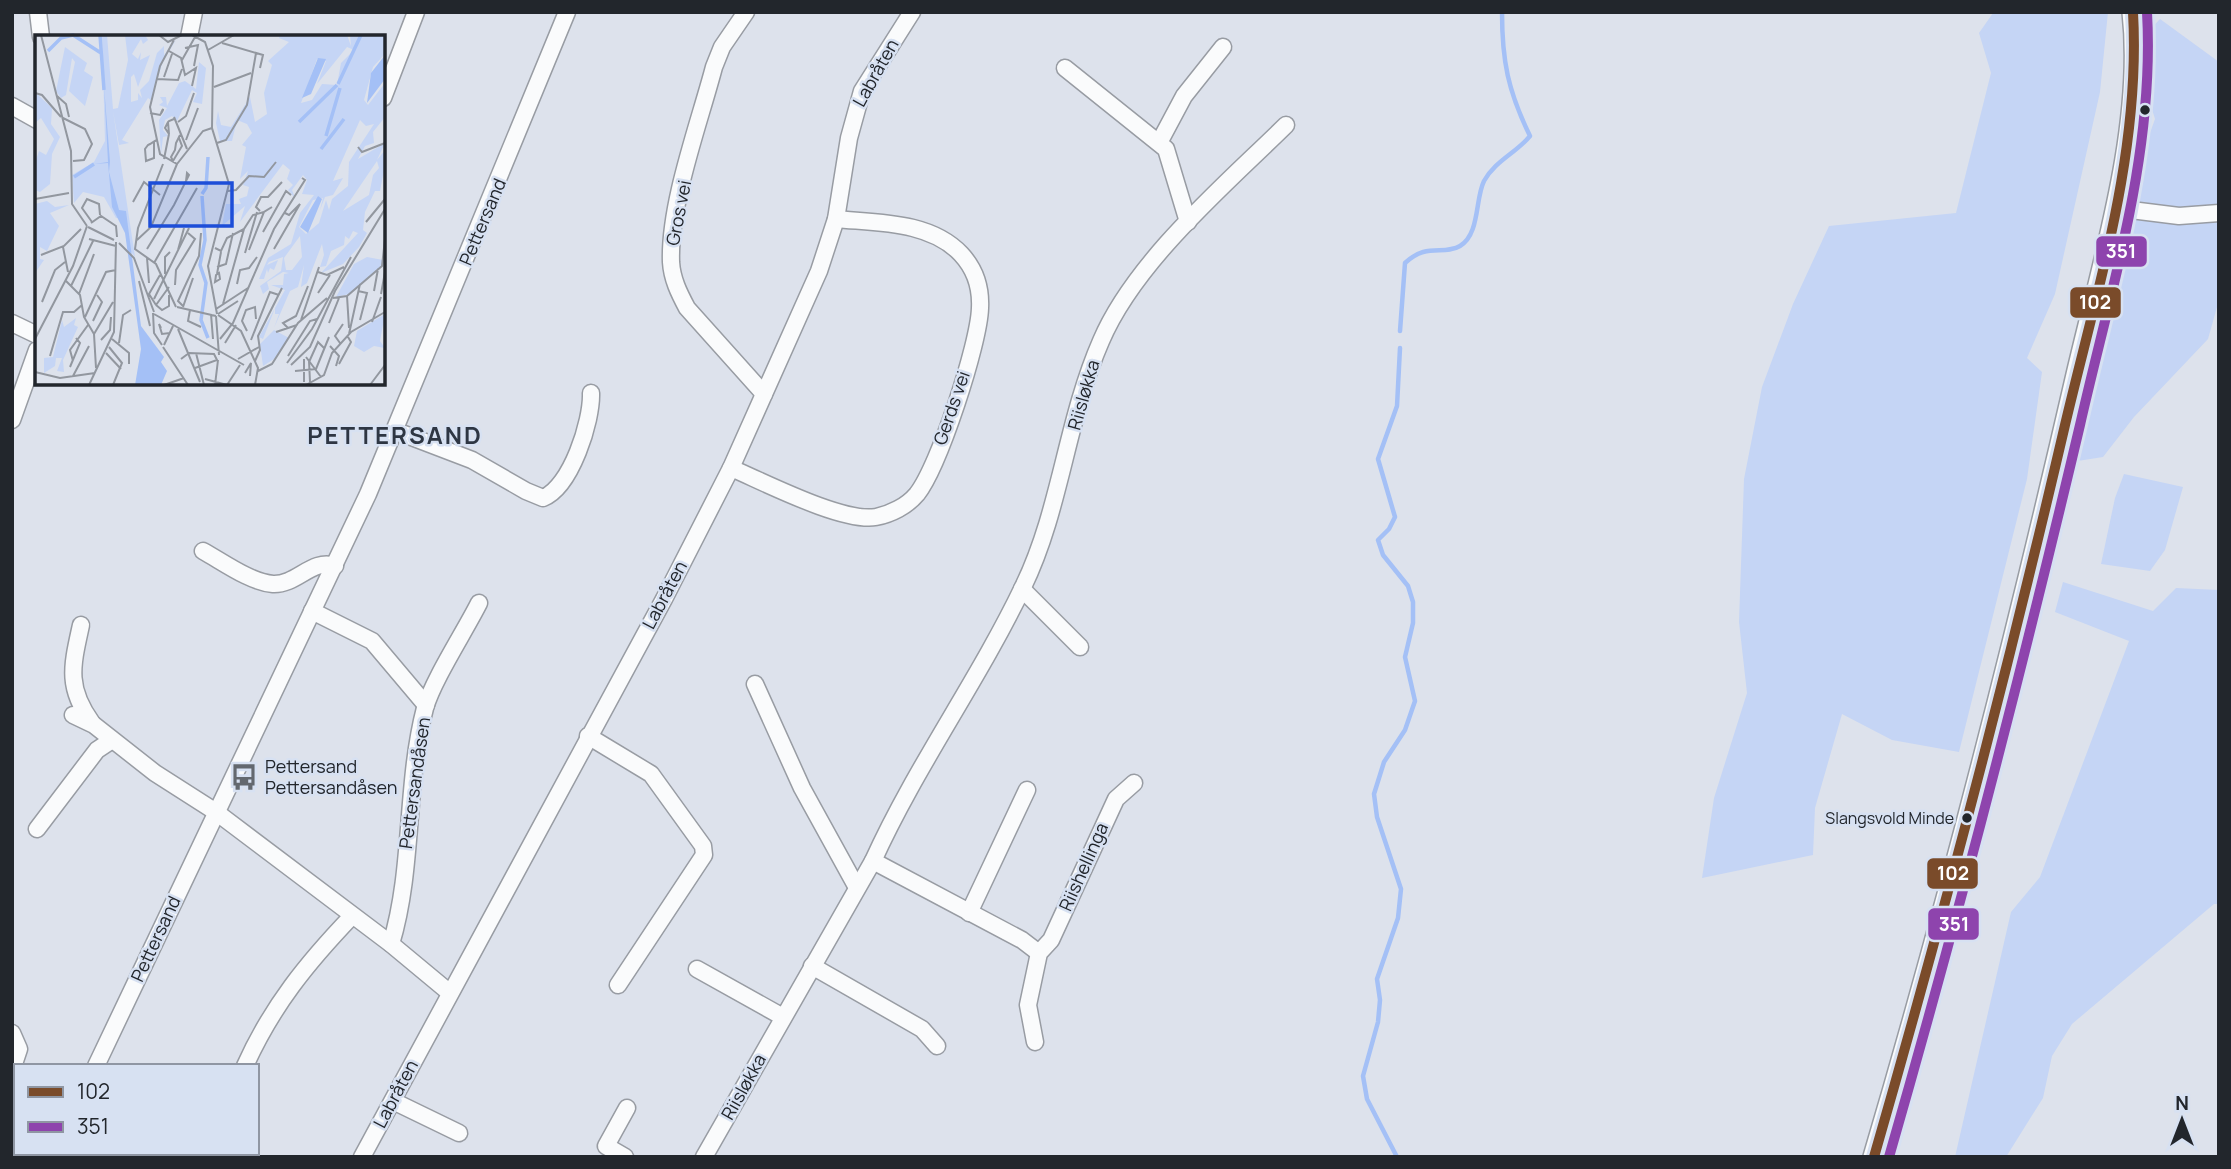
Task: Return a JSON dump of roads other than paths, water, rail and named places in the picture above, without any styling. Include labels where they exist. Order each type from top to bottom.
[{"type":"main road","points":[[1874,1157],[1982,765],[2050,494],[2115,208],[2134,89],[2133,12]]},
{"type":"street","points":[[38,12],[41,35]]},
{"type":"street","points":[[189,35],[194,12]]},
{"type":"street","points":[[385,93],[416,12]]},
{"type":"street","name":"Pettersand","points":[[97,1064],[335,566],[396,431],[567,12]]},
{"type":"street","name":"Gros vei","points":[[746,12],[722,47],[714,67],[679,205],[671,264],[678,293],[687,308],[764,394]]},
{"type":"street","name":"Labråten","points":[[362,1157],[664,598],[731,468],[819,271],[836,219],[855,110],[875,70],[912,12]]},
{"type":"street","points":[[1160,141],[1184,96],[1223,47]]},
{"type":"street","points":[[1065,68],[1160,141],[1171,160],[1188,222]]},
{"type":"street","points":[[12,106],[35,119]]},
{"type":"street","name":"Riisløkka","points":[[704,1157],[856,886],[873,861],[893,818],[1022,589],[1043,543],[1058,497],[1082,394],[1102,338],[1126,298],[1188,222],[1286,125]]},
{"type":"street","points":[[2115,208],[2179,216],[2219,213]]},
{"type":"street","name":"Gerds vei","points":[[731,468],[830,509],[864,518],[884,515],[911,500],[932,467],[956,402],[978,322],[979,295],[975,274],[961,254],[933,235],[914,228],[836,219]]},
{"type":"street","points":[[12,323],[35,334]]},
{"type":"street","points":[[12,420],[35,355]]},
{"type":"street","points":[[396,431],[472,460],[543,498],[559,487],[588,426],[591,393]]},
{"type":"street","points":[[203,551],[253,578],[274,584],[289,582],[319,565],[335,566]]},
{"type":"street","points":[[1022,589],[1080,647]]},
{"type":"street","name":"Pettersandåsen","points":[[391,944],[399,909],[415,768],[426,705],[479,603]]},
{"type":"street","name":"Pettersandåsen","points":[[312,611],[372,641],[426,705]]},
{"type":"street","points":[[81,625],[74,656],[73,684],[78,704],[94,725],[155,773],[216,812],[391,944],[450,993]]},
{"type":"street","points":[[755,684],[802,788],[856,886]]},
{"type":"street","points":[[73,715],[94,725]]},
{"type":"street","points":[[588,736],[650,774],[702,846],[704,855],[618,985]]},
{"type":"street","points":[[37,830],[97,750],[112,740]]},
{"type":"street","name":"Riishellinga","points":[[1035,1042],[1028,1005],[1039,953],[1051,940],[1112,807],[1134,783]]},
{"type":"street","points":[[969,913],[1027,790]]},
{"type":"street","points":[[873,861],[1022,940],[1039,953]]},
{"type":"street","points":[[246,1064],[266,1022],[304,966],[352,916]]},
{"type":"street","points":[[812,965],[922,1029],[937,1046]]},
{"type":"street","points":[[697,969],[783,1017]]},
{"type":"street","points":[[12,1032],[19,1048],[12,1070]]},
{"type":"street","points":[[393,1101],[459,1133]]},
{"type":"street","points":[[625,1157],[606,1146],[627,1108]]},
{"type":"waterway","points":[[1400,331],[1405,263],[1420,253],[1454,249],[1466,240],[1474,225],[1484,181],[1494,168],[1530,136],[1516,105],[1508,76],[1503,46],[1502,12]]},
{"type":"waterway","points":[[1397,1157],[1367,1099],[1363,1076],[1378,1022],[1380,1000],[1377,979],[1398,918],[1401,889],[1377,817],[1374,794],[1384,762],[1405,730],[1415,701],[1405,657],[1413,623],[1413,602],[1408,586],[1383,555],[1378,540],[1389,529],[1395,517],[1378,459],[1397,406],[1400,348]]},
{"type":"place","name":"Pettersand Pettersandåsen","points":[[244,777]]},
{"type":"place","name":"Slangsvold Minde","points":[[1967,818]]},
{"type":"district","name":"PETTERSAND","points":[[395,436]]}]
